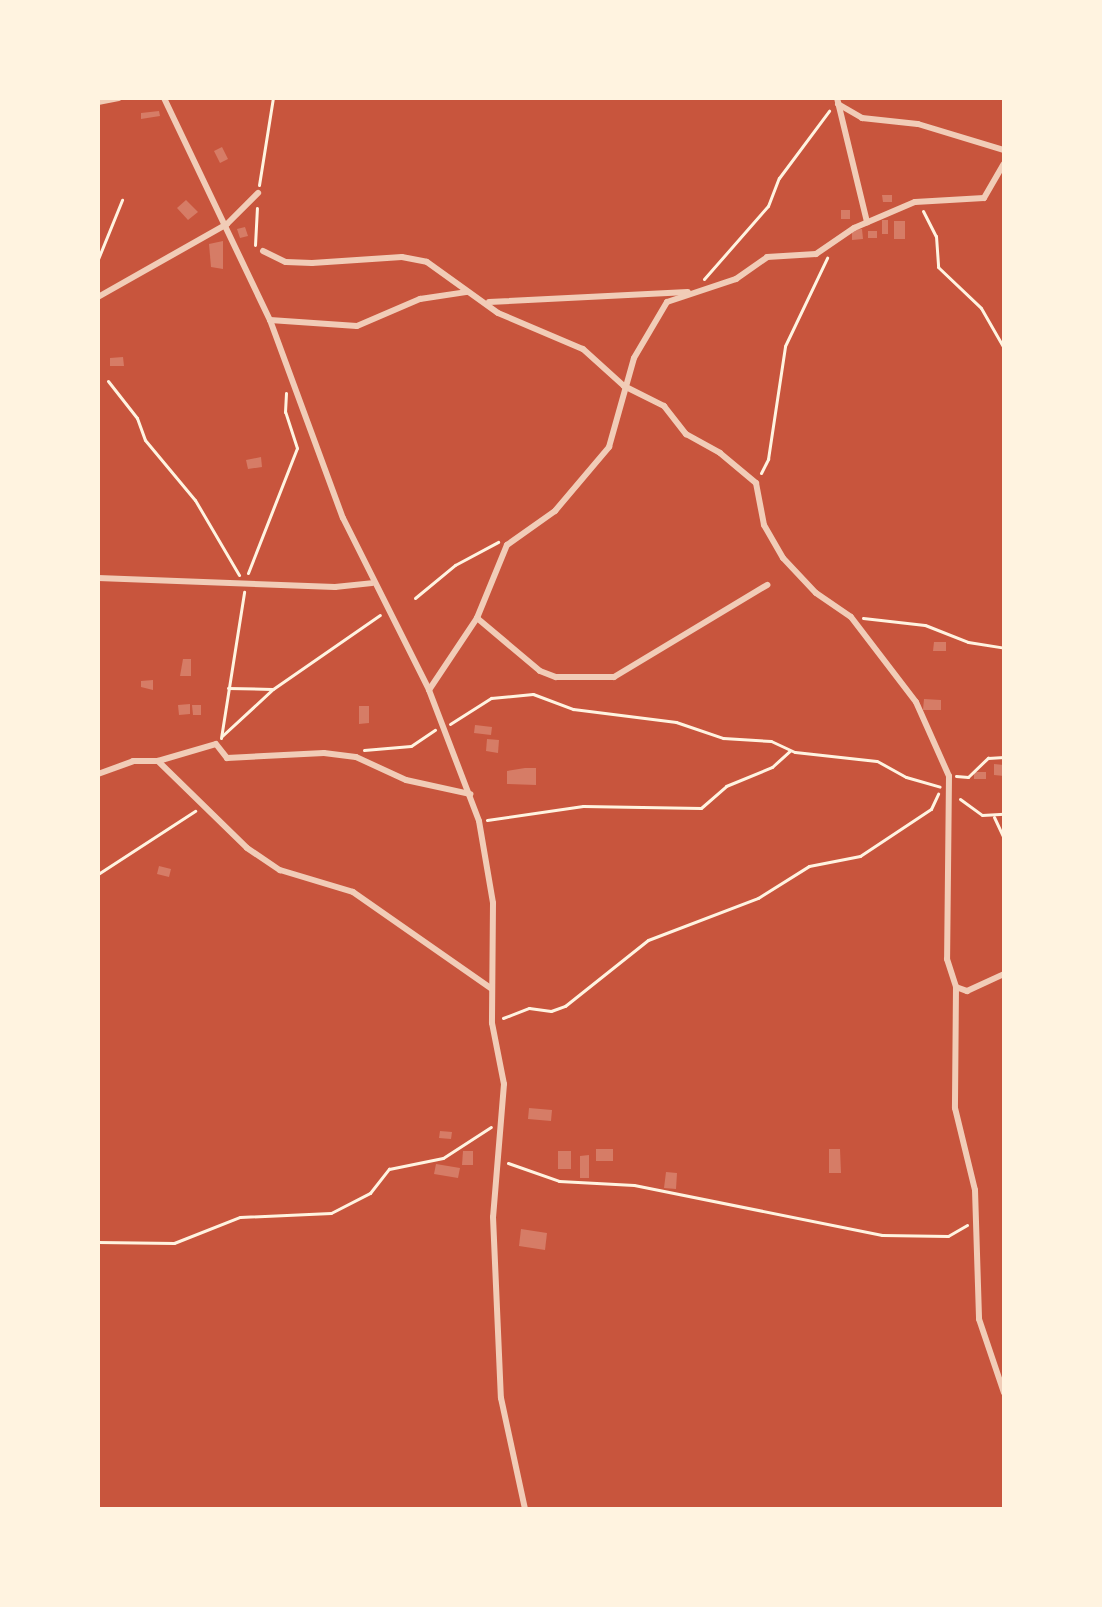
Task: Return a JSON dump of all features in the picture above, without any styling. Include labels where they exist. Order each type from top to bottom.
[{"type":"street","points":[[98,102],[119,98]]},
{"type":"street","points":[[164,98],[227,224],[270,320],[372,583],[389,606],[429,690],[479,821],[493,903],[492,1023],[504,1084],[493,1217],[501,1398],[525,1509]]},
{"type":"street","points":[[837,101],[862,118],[918,124],[1004,150]]},
{"type":"street","points":[[837,101],[867,222]]},
{"type":"street","points":[[429,690],[477,618],[497,560],[517,535],[555,511],[609,447],[624,386],[657,314],[667,302],[689,292],[736,279],[767,257],[816,254],[867,222],[915,202],[984,198],[1004,164]]},
{"type":"street","points":[[98,297],[227,224],[258,193]]},
{"type":"street","points":[[263,251],[286,262],[414,259],[427,262],[489,302],[498,313],[583,349],[624,386],[664,406],[686,434],[720,453],[756,483],[764,525],[783,558],[816,593],[851,617],[916,702],[949,776],[942,786],[951,916],[947,959],[956,987],[953,1090],[975,1190],[973,1217],[979,1319],[1004,1393]]},
{"type":"street","points":[[270,320],[357,326],[420,299],[470,292]]},
{"type":"street","points":[[489,302],[689,292]]},
{"type":"street","points":[[98,578],[245,585],[372,583]]},
{"type":"street","points":[[477,618],[540,671],[556,677],[614,677],[767,585]]},
{"type":"street","points":[[98,774],[133,761],[158,761],[216,744],[227,758],[356,757],[406,780],[470,794]]},
{"type":"street","points":[[158,761],[195,792],[203,806],[247,848],[280,870],[353,892],[492,989]]},
{"type":"street","points":[[956,987],[967,991],[1004,974]]},
{"type":"path","points":[[689,292],[719,267],[768,206],[779,178],[830,108]]},
{"type":"path","points":[[98,259],[122,200]]},
{"type":"path","points":[[915,202],[933,228],[938,267],[981,308],[1004,348]]},
{"type":"path","points":[[756,483],[768,459],[785,346],[831,247]]},
{"type":"path","points":[[222,736],[245,585],[297,448],[285,407],[287,369]]},
{"type":"path","points":[[108,381],[137,418],[145,440],[195,500],[245,585]]},
{"type":"path","points":[[415,598],[455,565],[517,535]]},
{"type":"path","points":[[216,744],[273,689],[365,628],[389,606]]},
{"type":"path","points":[[851,617],[925,625],[968,642],[1004,648]]},
{"type":"path","points":[[228,688],[273,689]]},
{"type":"path","points":[[353,751],[411,746],[491,698],[533,694],[573,709],[676,722],[723,738],[771,741],[790,750],[877,761],[906,777],[942,786],[972,811],[994,817],[1004,814]]},
{"type":"path","points":[[479,821],[583,806],[701,808],[726,786],[772,767],[790,750]]},
{"type":"path","points":[[949,776],[968,777],[988,758],[1004,757]]},
{"type":"path","points":[[492,1023],[529,1008],[551,1011],[565,1006],[648,940],[758,898],[809,866],[860,856],[931,809],[942,786]]},
{"type":"path","points":[[98,874],[203,806]]},
{"type":"path","points":[[994,817],[1004,838]]},
{"type":"path","points":[[98,1242],[174,1243],[240,1217],[298,1218],[348,1208],[370,1193],[389,1169],[443,1158],[474,1142],[503,1116]]},
{"type":"path","points":[[500,1161],[559,1181],[634,1185],[882,1235],[948,1236],[961,1233],[973,1217]]},
{"type":"building","points":[[159,111],[160,116],[141,119],[141,113]]},
{"type":"building","points":[[222,147],[228,159],[220,163],[214,151]]},
{"type":"building","points":[[882,195],[892,195],[892,202],[883,202]]},
{"type":"building","points":[[186,200],[198,212],[188,220],[177,208]]},
{"type":"building","points":[[841,210],[850,210],[850,219],[841,219]]},
{"type":"building","points":[[882,220],[888,220],[888,234],[882,234]]},
{"type":"building","points":[[894,221],[905,221],[905,239],[894,239]]},
{"type":"building","points":[[245,227],[248,236],[240,238],[237,229]]},
{"type":"building","points":[[862,229],[863,239],[852,240],[852,230]]},
{"type":"building","points":[[868,231],[877,231],[877,238],[868,238]]},
{"type":"building","points":[[223,241],[223,269],[211,267],[209,244]]},
{"type":"building","points":[[123,357],[124,366],[110,366],[110,358]]},
{"type":"building","points":[[261,457],[262,467],[248,469],[246,460]]},
{"type":"building","points":[[934,642],[946,642],[946,651],[933,651]]},
{"type":"building","points":[[183,659],[191,659],[191,676],[180,676]]},
{"type":"building","points":[[153,680],[153,690],[141,687],[141,681]]},
{"type":"building","points":[[924,699],[941,700],[941,710],[923,710]]},
{"type":"building","points":[[190,704],[190,714],[179,715],[178,705]]},
{"type":"building","points":[[192,705],[201,705],[201,715],[193,715]]},
{"type":"building","points":[[359,706],[369,706],[369,723],[359,724]]},
{"type":"building","points":[[475,725],[492,727],[491,735],[474,733]]},
{"type":"building","points":[[487,739],[499,740],[498,753],[486,751]]},
{"type":"building","points":[[994,764],[1004,765],[1004,776],[994,775]]},
{"type":"building","points":[[536,768],[536,785],[507,784],[507,771]]},
{"type":"building","points":[[974,772],[986,772],[986,779],[974,779]]},
{"type":"building","points":[[159,866],[171,869],[169,877],[157,874]]},
{"type":"building","points":[[529,1108],[552,1110],[551,1121],[528,1119]]},
{"type":"building","points":[[440,1131],[452,1132],[451,1139],[439,1138]]},
{"type":"building","points":[[596,1149],[613,1149],[613,1161],[596,1161]]},
{"type":"building","points":[[829,1149],[840,1149],[841,1173],[829,1173]]},
{"type":"building","points":[[463,1151],[473,1151],[473,1165],[462,1165]]},
{"type":"building","points":[[558,1151],[571,1151],[571,1169],[558,1169]]},
{"type":"building","points":[[589,1155],[589,1178],[580,1178],[580,1156]]},
{"type":"building","points":[[436,1164],[460,1168],[458,1178],[434,1174]]},
{"type":"building","points":[[666,1172],[677,1173],[676,1189],[664,1188]]},
{"type":"building","points":[[521,1229],[547,1233],[545,1250],[519,1246]]}]
